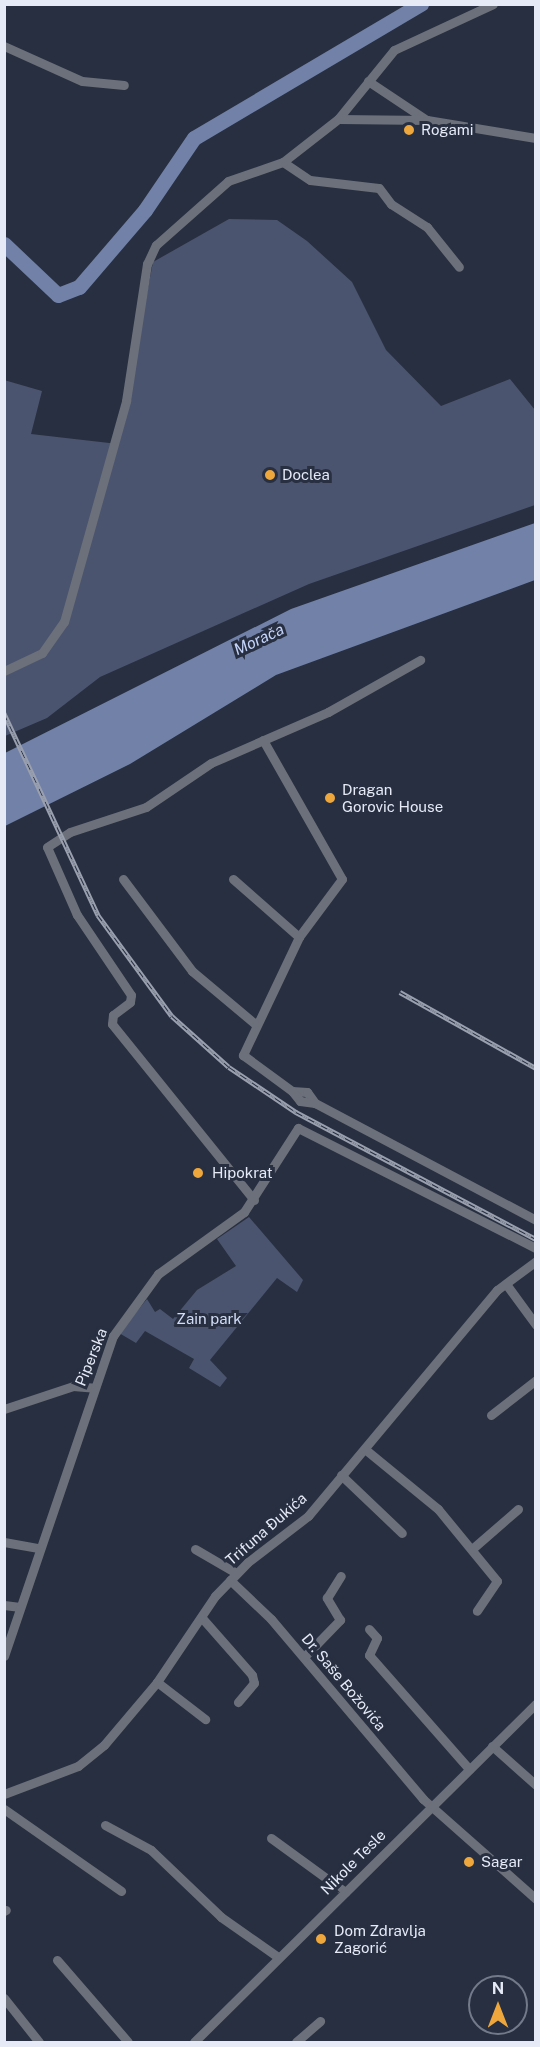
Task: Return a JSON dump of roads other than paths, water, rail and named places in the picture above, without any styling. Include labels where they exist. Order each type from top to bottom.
[{"type":"street","points":[[4,671],[42,653],[64,622],[126,401],[150,254],[175,224],[228,182],[283,162],[338,119],[400,46],[493,4]]},
{"type":"street","points":[[4,46],[82,81],[124,85]]},
{"type":"street","points":[[368,81],[427,120]]},
{"type":"street","points":[[338,119],[427,120],[536,138]]},
{"type":"street","points":[[283,162],[310,180],[379,188],[391,204],[427,227],[459,267]]},
{"type":"street","points":[[254,1200],[112,1024],[113,1015],[130,1002],[131,995],[77,915],[47,847],[70,832],[146,807],[211,763],[328,712],[420,660]]},
{"type":"street","points":[[263,740],[342,879],[299,937],[254,1023],[243,1055],[292,1091],[307,1092],[315,1103],[536,1220]]},
{"type":"street","points":[[123,879],[192,972],[254,1023]]},
{"type":"street","points":[[233,879],[299,937]]},
{"type":"street","name":"Piperska","points":[[4,1656],[38,1548],[110,1342],[146,1287],[171,1261],[254,1200],[300,1125],[536,1248]]},
{"type":"street","name":"Trifuna Đukića","points":[[4,1794],[88,1760],[157,1682],[233,1577],[308,1516],[506,1284],[536,1261]]},
{"type":"street","points":[[506,1284],[536,1325]]},
{"type":"street","points":[[491,1415],[536,1380]]},
{"type":"street","points":[[4,1409],[73,1386],[94,1388]]},
{"type":"street","points":[[366,1450],[438,1509],[497,1581],[477,1611]]},
{"type":"street","points":[[341,1475],[402,1533]]},
{"type":"street","points":[[472,1549],[518,1509]]},
{"type":"street","points":[[4,1542],[38,1548]]},
{"type":"street","name":"Dr. Saše Božovića","points":[[195,1549],[233,1577],[430,1806],[536,1899]]},
{"type":"street","points":[[304,1657],[340,1620],[327,1596],[341,1576]]},
{"type":"street","points":[[4,1605],[20,1607]]},
{"type":"street","points":[[202,1618],[252,1675],[254,1683],[238,1702]]},
{"type":"street","points":[[369,1629],[377,1638],[369,1655],[469,1769]]},
{"type":"street","points":[[157,1682],[205,1719]]},
{"type":"street","name":"Nikole Tesle","points":[[200,2041],[278,1957],[536,1704]]},
{"type":"street","points":[[492,1746],[536,1785]]},
{"type":"street","points":[[4,1809],[121,1891]]},
{"type":"street","points":[[105,1825],[151,1850],[221,1917],[278,1957]]},
{"type":"street","points":[[271,1838],[345,1892]]},
{"type":"street","points":[[57,1960],[128,2043]]},
{"type":"street","points":[[4,1998],[39,2043]]},
{"type":"street","points":[[296,2043],[320,2021]]},
{"type":"water","name":"Morača","points":[[535,523],[535,580],[276,675],[130,764],[5,826],[5,753],[291,609]]},
{"type":"waterway","points":[[4,244],[58,295],[79,287],[145,210],[194,138],[421,4]]},
{"type":"railway","points":[[4,713],[98,915],[172,1016],[229,1067],[296,1112],[536,1239]]},
{"type":"railway","points":[[400,992],[536,1068]]},
{"type":"place","name":"Rogami","points":[[409,130]]},
{"type":"place","name":"Doclea","points":[[270,475]]},
{"type":"place","name":"Dragan Gorovic House","points":[[330,798]]},
{"type":"place","name":"Hipokrat","points":[[198,1173]]},
{"type":"place","name":"Sagar","points":[[469,1862]]},
{"type":"place","name":"Dom Zdravlja Zagorić","points":[[321,1939]]},
{"type":"park label","name":"Zain park","points":[[209,1319]]}]
